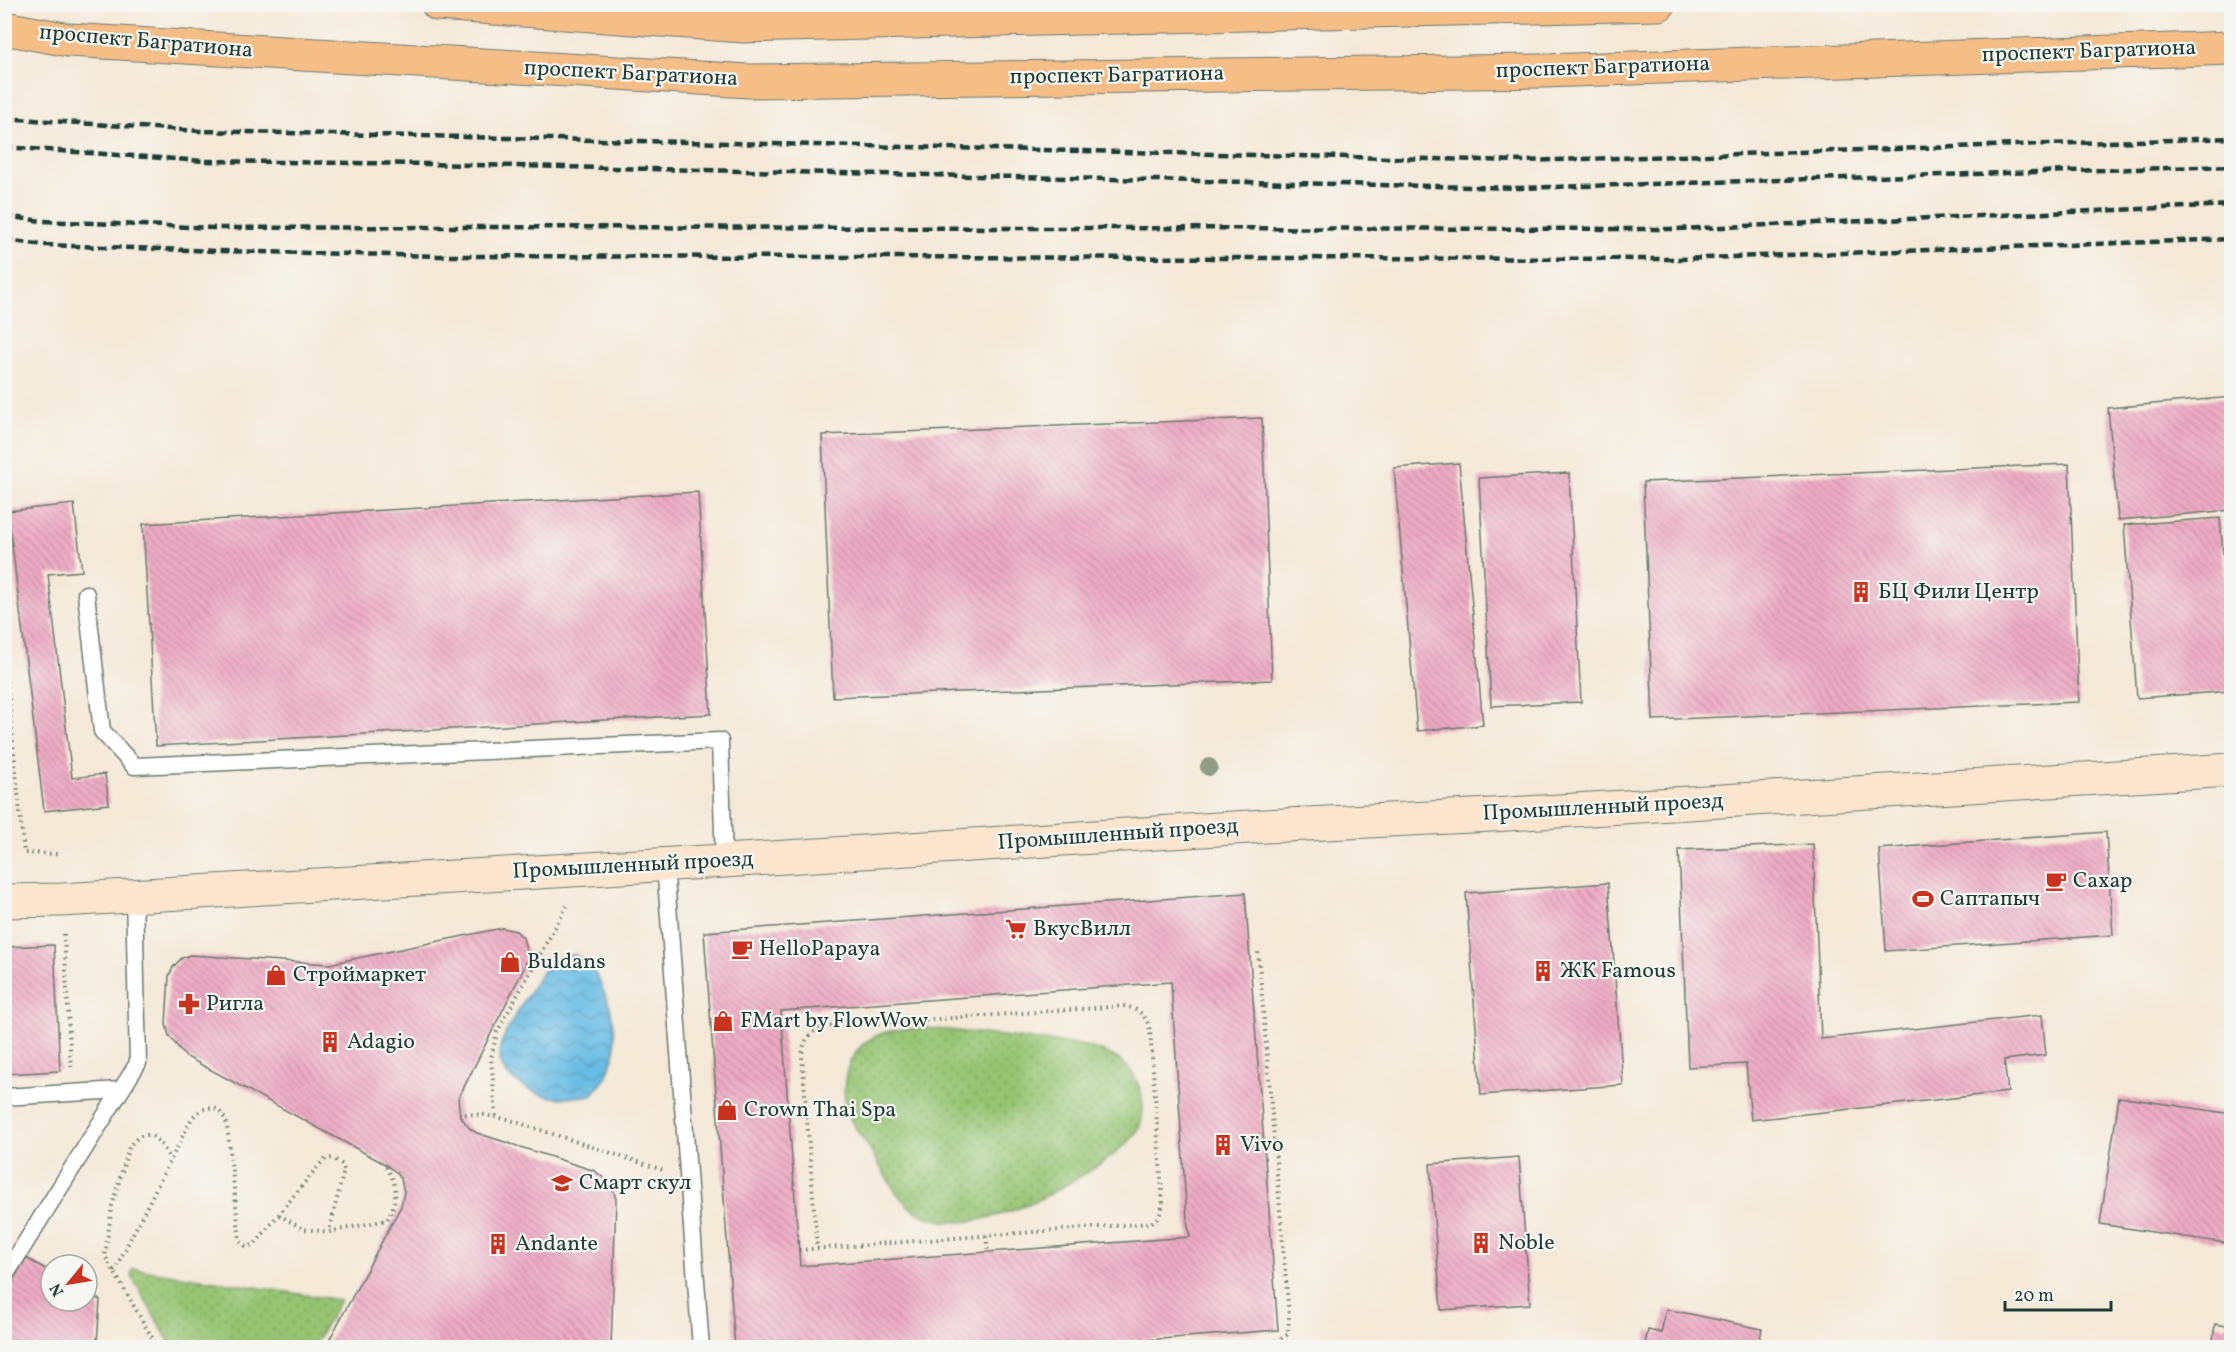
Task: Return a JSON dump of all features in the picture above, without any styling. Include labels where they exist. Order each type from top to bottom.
[{"type":"main road","points":[[438,4],[744,26],[1659,4]]},
{"type":"main road","name":"проспект Багратиона","points":[[4,28],[69,40],[749,81],[1543,70],[2232,48]]},
{"type":"street","name":"Промышленный проезд","points":[[4,901],[724,861],[1265,826],[1492,815],[2232,770]]},
{"type":"lane","points":[[86,594],[102,731],[134,766],[720,741],[724,861]]},
{"type":"lane","points":[[665,864],[701,1347]]},
{"type":"lane","points":[[4,1277],[138,1063],[134,895]]},
{"type":"lane","points":[[4,1097],[120,1090]]},
{"type":"path","points":[[4,651],[24,853],[59,854]]},
{"type":"path","points":[[496,1116],[491,1058],[497,1032],[569,903]]},
{"type":"path","points":[[64,930],[72,1093]]},
{"type":"path","points":[[1216,1347],[1267,1344],[1279,1341],[1288,1335],[1289,1316],[1258,950]]},
{"type":"path","points":[[800,1250],[1151,1223],[1159,1217],[1163,1204],[1150,1030],[1147,1019],[1132,1007],[1123,1006],[824,1027],[815,1030],[803,1044],[802,1055],[817,1248]]},
{"type":"path","points":[[114,1271],[192,1118],[199,1110],[209,1107],[218,1110],[224,1116],[227,1125],[240,1241],[246,1246],[254,1245],[319,1165],[326,1159],[332,1158],[342,1164],[344,1170],[329,1232]]},
{"type":"path","points":[[459,1114],[496,1116],[688,1179]]},
{"type":"path","points":[[158,1347],[105,1256],[112,1206],[129,1147],[134,1139],[142,1135],[150,1135],[158,1139],[164,1146],[170,1161]]},
{"type":"path","points":[[279,1215],[303,1229],[329,1232],[387,1220],[396,1199],[396,1189],[394,1179],[385,1165]]},
{"type":"path","points":[[986,1236],[988,1252]]},
{"type":"green space","points":[[923,1028],[1070,1043],[1108,1054],[1119,1060],[1134,1076],[1142,1097],[1142,1121],[1129,1141],[1120,1149],[1098,1165],[1038,1200],[998,1215],[976,1220],[955,1222],[934,1219],[916,1211],[900,1197],[888,1181],[849,1116],[844,1093],[847,1070],[858,1049],[867,1041],[888,1032]]},
{"type":"green space","points":[[133,1269],[340,1300],[313,1347],[172,1347],[131,1275]]},
{"type":"water","points":[[576,955],[591,967],[610,1007],[615,1052],[606,1078],[592,1095],[551,1097],[528,1089],[513,1079],[502,1067],[500,1047],[514,1017],[545,968],[556,959]]},
{"type":"building","points":[[2232,397],[2232,510],[2118,520],[2108,408]]},
{"type":"building","points":[[1262,418],[1272,680],[833,697],[822,435]]},
{"type":"building","points":[[1459,463],[1483,725],[1417,731],[1394,468]]},
{"type":"building","name":"БЦ Фили Центр","points":[[2069,464],[2079,702],[1653,720],[1643,482]]},
{"type":"building","points":[[1569,473],[1581,702],[1491,706],[1479,478]]},
{"type":"building","points":[[698,492],[711,714],[156,746],[143,524]]},
{"type":"building","points":[[74,504],[82,571],[48,574],[72,778],[105,774],[109,804],[44,811],[8,511]]},
{"type":"building","points":[[2220,518],[2226,587],[2232,587],[2232,691],[2137,698],[2124,525]]},
{"type":"building","points":[[2106,832],[2113,935],[1886,951],[1879,849]]},
{"type":"building","points":[[1813,844],[1821,1039],[2042,1015],[2046,1055],[2004,1060],[2008,1092],[1751,1120],[1746,1064],[1688,1067],[1679,850]]},
{"type":"building","name":"ЖК Famous","points":[[1608,883],[1623,1085],[1481,1095],[1466,893]]},
{"type":"building","name":"Vivo","points":[[1245,893],[1278,1330],[1042,1348],[735,1348],[704,932]],"holes":[[[1171,982],[1190,1237],[800,1266],[781,1011]]]},
{"type":"building","points":[[502,928],[516,931],[523,938],[528,955],[525,966],[458,1099],[460,1116],[470,1129],[477,1133],[595,1171],[613,1189],[616,1199],[611,1348],[325,1348],[401,1206],[404,1192],[401,1179],[397,1173],[383,1163],[185,1056],[169,1036],[166,1024],[169,976],[173,967],[182,958],[190,955],[329,964]]},
{"type":"building","points":[[54,945],[60,1071],[4,1074],[4,947]]},
{"type":"building","points":[[2119,1097],[2232,1114],[2232,1244],[2100,1224]]},
{"type":"building","name":"Noble","points":[[1519,1157],[1530,1304],[1441,1310],[1430,1164]]},
{"type":"building","points":[[26,1258],[39,1265],[39,1313],[99,1313],[100,1300],[97,1343],[90,1348],[4,1348],[4,1296]]},
{"type":"building","points":[[1666,1309],[1762,1329],[1758,1348],[1644,1348],[1648,1330],[1661,1333]]},
{"type":"building","points":[[2215,1324],[2232,1327],[2232,1348],[2212,1348]]},
{"type":"railway","points":[[4,118],[199,131],[1523,161],[2232,138]]},
{"type":"railway","points":[[4,147],[204,161],[1520,188],[2232,166]]},
{"type":"railway","points":[[4,216],[42,221],[215,228],[1677,229],[2232,205]]},
{"type":"railway","points":[[4,240],[46,245],[440,256],[1677,259],[2232,239]]},
{"type":"place","name":"БЦ Фили Центр","points":[[1861,592]]},
{"type":"place","name":"Сахар","points":[[2056,881]]},
{"type":"place","name":"Саптапыч","points":[[1923,899]]},
{"type":"place","name":"ВкусВилл","points":[[1016,929]]},
{"type":"place","name":"HelloPapaya","points":[[742,949]]},
{"type":"place","name":"Buldans","points":[[510,962]]},
{"type":"place","name":"ЖК Famous","points":[[1543,971]]},
{"type":"place","name":"Строймаркет","points":[[276,975]]},
{"type":"place","name":"Ригла","points":[[189,1004]]},
{"type":"place","name":"FMart by FlowWow","points":[[723,1021]]},
{"type":"place","name":"Adagio","points":[[330,1042]]},
{"type":"place","name":"Crown Thai Spa","points":[[727,1110]]},
{"type":"place","name":"Vivo","points":[[1223,1145]]},
{"type":"place","name":"Смарт скул","points":[[562,1183]]},
{"type":"place","name":"Noble","points":[[1481,1243]]},
{"type":"place","name":"Andante","points":[[498,1244]]}]
